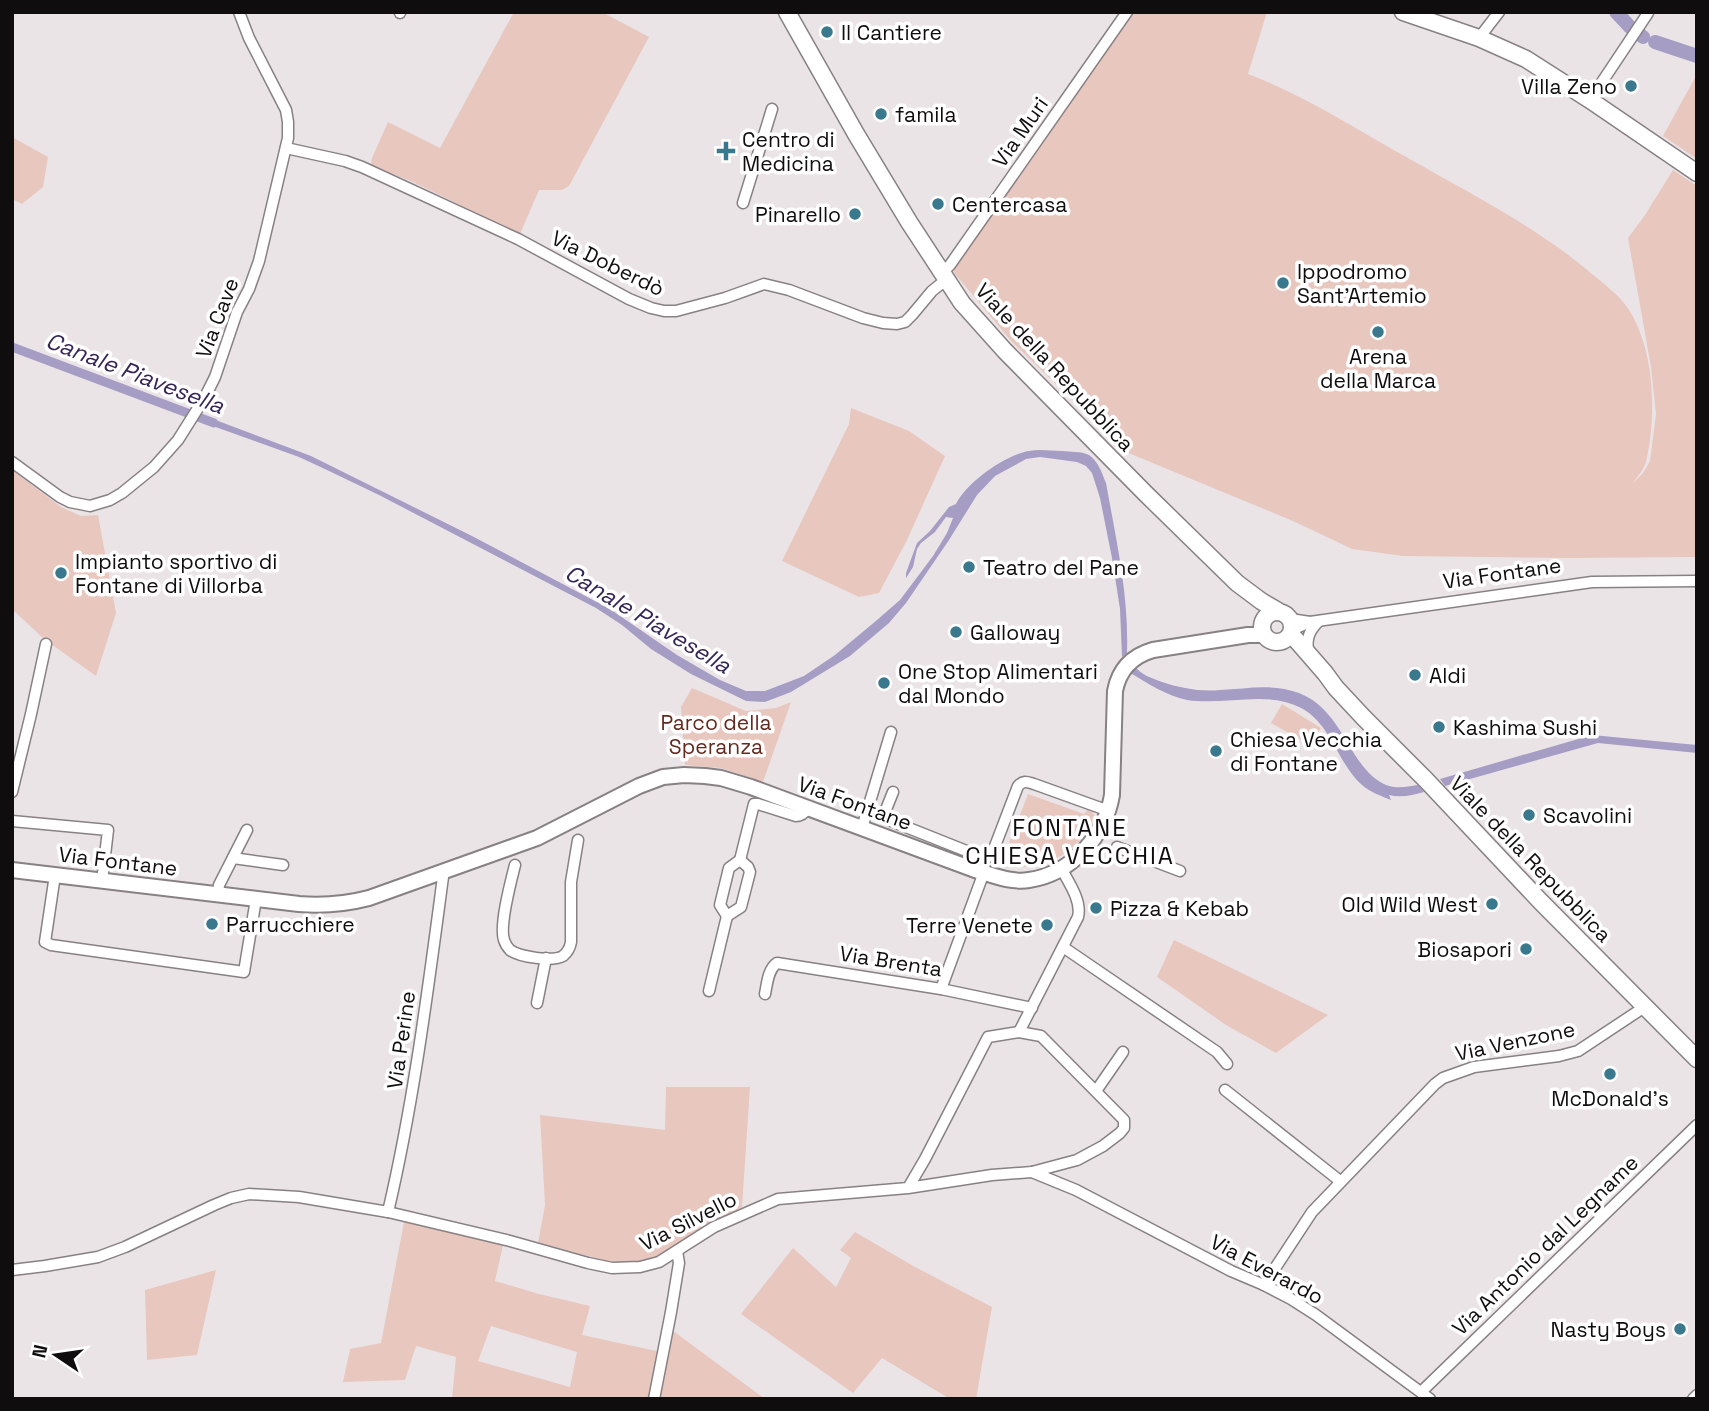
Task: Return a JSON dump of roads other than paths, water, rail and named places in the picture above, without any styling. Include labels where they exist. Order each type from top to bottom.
[{"type":"main road","name":"Viale della Repubblica","points":[[787,12],[856,134],[962,303],[1005,351],[1146,494],[1237,583],[1261,601],[1274,628],[1291,649],[1336,688]]},
{"type":"main road","points":[[1403,12],[1479,38],[1526,60],[1697,173]]},
{"type":"main road","name":"Viale della Repubblica","points":[[1274,628],[1308,655],[1336,688],[1524,884],[1697,1059]]},
{"type":"street","name":"Via Cave","points":[[12,462],[70,502],[99,505],[122,493],[155,467],[178,440],[205,397],[259,261],[286,148],[288,129],[286,110],[249,38],[239,12]]},
{"type":"street","name":"Via Muri","points":[[945,276],[950,265],[1128,12]]},
{"type":"street","points":[[1479,38],[1499,12]]},
{"type":"street","points":[[1590,100],[1648,13]]},
{"type":"street","points":[[743,203],[754,148],[772,109]]},
{"type":"street","name":"Via Doberdò","points":[[286,148],[362,167],[518,239],[629,299],[664,311],[676,311],[725,298],[764,284],[789,290],[863,318],[897,324],[905,322],[945,276]]},
{"type":"street","name":"Via Fontane","points":[[12,870],[319,906],[342,904],[369,898],[537,838],[639,786],[663,777],[684,775],[721,778],[751,787],[862,828],[954,854],[984,872],[1008,880],[1027,881],[1049,875],[1077,858],[1094,837],[1109,811],[1112,795],[1116,683],[1128,664],[1141,654],[1274,628],[1473,597],[1592,582],[1697,580]]},
{"type":"street","points":[[1308,655],[1307,643],[1315,622]]},
{"type":"street","points":[[12,792],[46,644]]},
{"type":"street","points":[[862,828],[891,732]]},
{"type":"street","points":[[893,792],[885,812],[886,818],[954,854],[984,858],[992,854],[1018,786],[1025,781],[1109,811]]},
{"type":"street","points":[[727,916],[720,901],[729,868],[740,860],[754,804],[751,787]]},
{"type":"street","points":[[754,804],[796,816],[801,816],[808,808]]},
{"type":"street","points":[[12,821],[108,831],[102,881]]},
{"type":"street","points":[[218,894],[219,885],[247,830]]},
{"type":"street","points":[[515,864],[503,925],[503,938],[508,949],[546,958],[563,956],[569,950],[571,942],[571,882],[578,840]]},
{"type":"street","points":[[1117,847],[1180,871]]},
{"type":"street","points":[[233,858],[283,865]]},
{"type":"street","points":[[709,991],[727,916],[741,907],[750,872],[740,860]]},
{"type":"street","points":[[1030,1034],[1032,1008],[1079,911],[1077,900],[1061,869]]},
{"type":"street","name":"Via Perine","points":[[388,1212],[415,1082],[442,872]]},
{"type":"street","points":[[941,989],[984,872]]},
{"type":"street","points":[[55,875],[45,942],[244,972],[256,899]]},
{"type":"street","points":[[1063,947],[1217,1052],[1227,1064]]},
{"type":"street","points":[[537,1003],[546,958]]},
{"type":"street","name":"Via Brenta","points":[[765,994],[771,969],[777,962],[941,989],[1032,1008]]},
{"type":"street","name":"Via Venzone","points":[[1264,1285],[1312,1212],[1420,1097],[1443,1078],[1474,1067],[1578,1051],[1646,1006]]},
{"type":"street","points":[[1030,1034],[1032,1008]]},
{"type":"street","points":[[908,1188],[988,1037],[1030,1034]]},
{"type":"street","name":"Via Silvello","points":[[12,1270],[98,1257],[214,1205],[249,1194],[299,1197],[388,1212],[612,1268],[640,1267],[659,1262],[714,1227],[778,1199],[908,1188],[992,1175],[1032,1172],[1077,1160],[1120,1133],[1124,1128],[1121,1115],[1030,1034]]},
{"type":"street","points":[[1096,1091],[1123,1052]]},
{"type":"street","points":[[1225,1090],[1340,1181]]},
{"type":"street","name":"Via Antonio dal Legname","points":[[1425,1396],[1697,1125]]},
{"type":"street","points":[[925,1158],[921,1175],[929,1185]]},
{"type":"street","points":[[1067,1163],[1062,1171],[1063,1175],[1076,1189]]},
{"type":"street","name":"Via Everardo","points":[[1032,1172],[1076,1189],[1231,1271],[1291,1299],[1425,1396]]},
{"type":"street","points":[[654,1399],[679,1263],[677,1251]]},
{"type":"street","points":[[1693,1399],[1697,1395]]},
{"type":"waterway","points":[[1616,12],[1643,37]]},
{"type":"waterway","points":[[1655,42],[1697,56]]},
{"type":"waterway","name":"Canale Piavesella","points":[[12,347],[214,423]]},
{"type":"place","name":"Il Cantiere","points":[[827,32]]},
{"type":"place","name":"Villa Zeno","points":[[1631,86]]},
{"type":"place","name":"famila","points":[[881,114]]},
{"type":"place","name":"Centro di Medicina","points":[[726,151]]},
{"type":"place","name":"Centercasa","points":[[938,204]]},
{"type":"place","name":"Pinarello","points":[[855,214]]},
{"type":"place","name":"Ippodromo Sant'Artemio","points":[[1283,283]]},
{"type":"place","name":"Arena della Marca","points":[[1378,332]]},
{"type":"place","name":"Teatro del Pane","points":[[969,567]]},
{"type":"place","name":"Impianto sportivo di Fontane di Villorba","points":[[61,573]]},
{"type":"place","name":"Galloway","points":[[956,632]]},
{"type":"place","name":"Aldi","points":[[1415,675]]},
{"type":"place","name":"One Stop Alimentari dal Mondo","points":[[884,683]]},
{"type":"place","name":"Kashima Sushi","points":[[1439,727]]},
{"type":"place","name":"Chiesa Vecchia di Fontane","points":[[1216,751]]},
{"type":"place","name":"Scavolini","points":[[1529,815]]},
{"type":"place","name":"Old Wild West","points":[[1492,904]]},
{"type":"place","name":"Pizza & Kebab","points":[[1096,908]]},
{"type":"place","name":"Parrucchiere","points":[[212,924]]},
{"type":"place","name":"Terre Venete","points":[[1047,925]]},
{"type":"place","name":"Biosapori","points":[[1526,949]]},
{"type":"place","name":"McDonald's","points":[[1610,1074]]},
{"type":"place","name":"Nasty Boys","points":[[1680,1329]]},
{"type":"district","name":"FONTANE CHIESA VECCHIA","points":[[1070,841]]},
{"type":"park label","name":"Parco della Speranza","points":[[716,734]]}]
